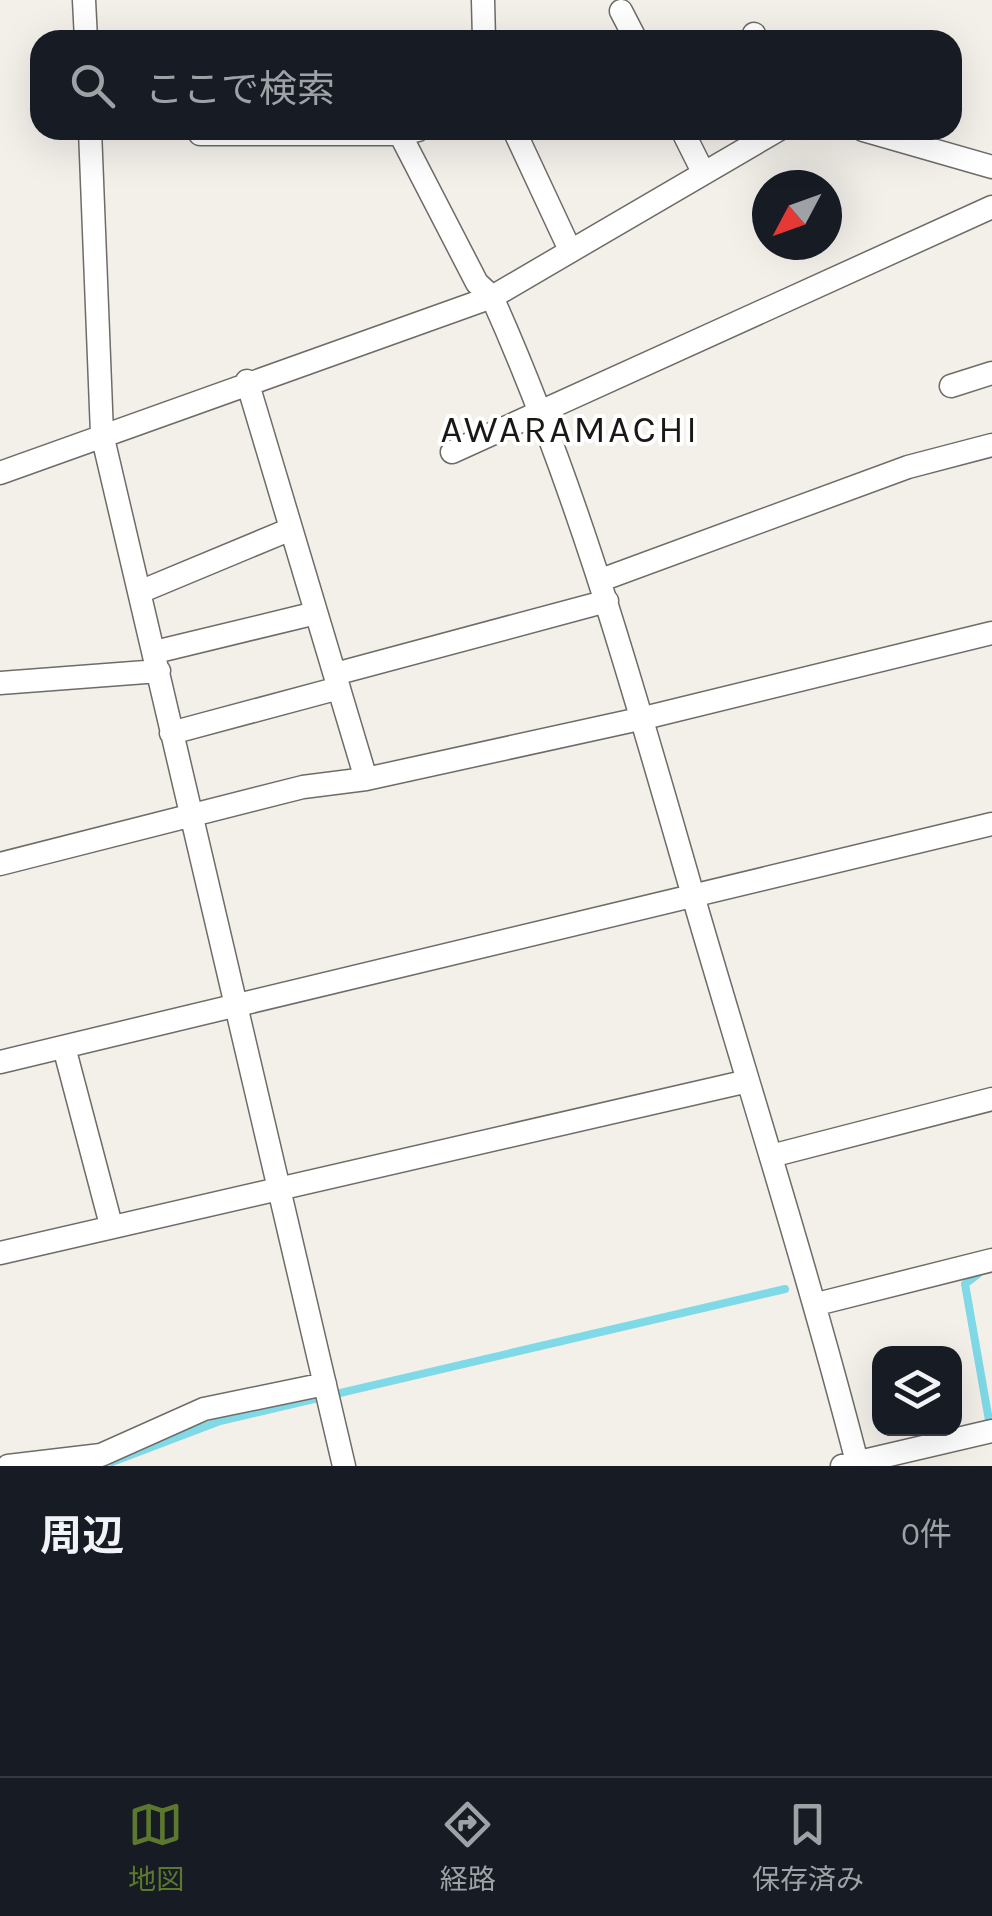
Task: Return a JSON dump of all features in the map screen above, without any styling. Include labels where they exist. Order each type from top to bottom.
[{"type":"street","points":[[84,0],[86,30]]},
{"type":"street","points":[[483,0],[484,30]]},
{"type":"street","points":[[621,12],[631,30]]},
{"type":"street","points":[[90,140],[102,434],[344,1466]]},
{"type":"street","points":[[413,140],[477,282],[492,297],[544,412],[604,591],[816,1304],[852,1465],[992,1431]]},
{"type":"street","points":[[519,140],[570,250]]},
{"type":"street","points":[[687,140],[703,172]]},
{"type":"street","points":[[0,473],[247,381],[492,297],[760,140]]},
{"type":"street","points":[[898,140],[992,167]]},
{"type":"street","points":[[452,452],[992,207]]},
{"type":"street","points":[[951,386],[992,373]]},
{"type":"street","points":[[247,381],[366,780]]},
{"type":"street","points":[[172,733],[604,591],[908,467],[992,445]]},
{"type":"street","points":[[142,592],[291,529]]},
{"type":"street","points":[[0,683],[156,661],[316,613]]},
{"type":"street","points":[[0,864],[302,788],[366,780],[644,718],[992,633]]},
{"type":"street","points":[[0,1062],[992,824]]},
{"type":"street","points":[[64,1047],[111,1225]]},
{"type":"street","points":[[0,1253],[748,1081]]},
{"type":"street","points":[[772,1156],[992,1099]]},
{"type":"street","points":[[816,1304],[992,1260]]},
{"type":"street","points":[[8,1466],[102,1455],[204,1410],[325,1384]]},
{"type":"waterway","points":[[978,1274],[965,1284],[990,1426]]},
{"type":"waterway","points":[[112,1462],[220,1421],[785,1289]]},
{"type":"district","name":"AWARAMACHI","points":[[570,429]]}]
